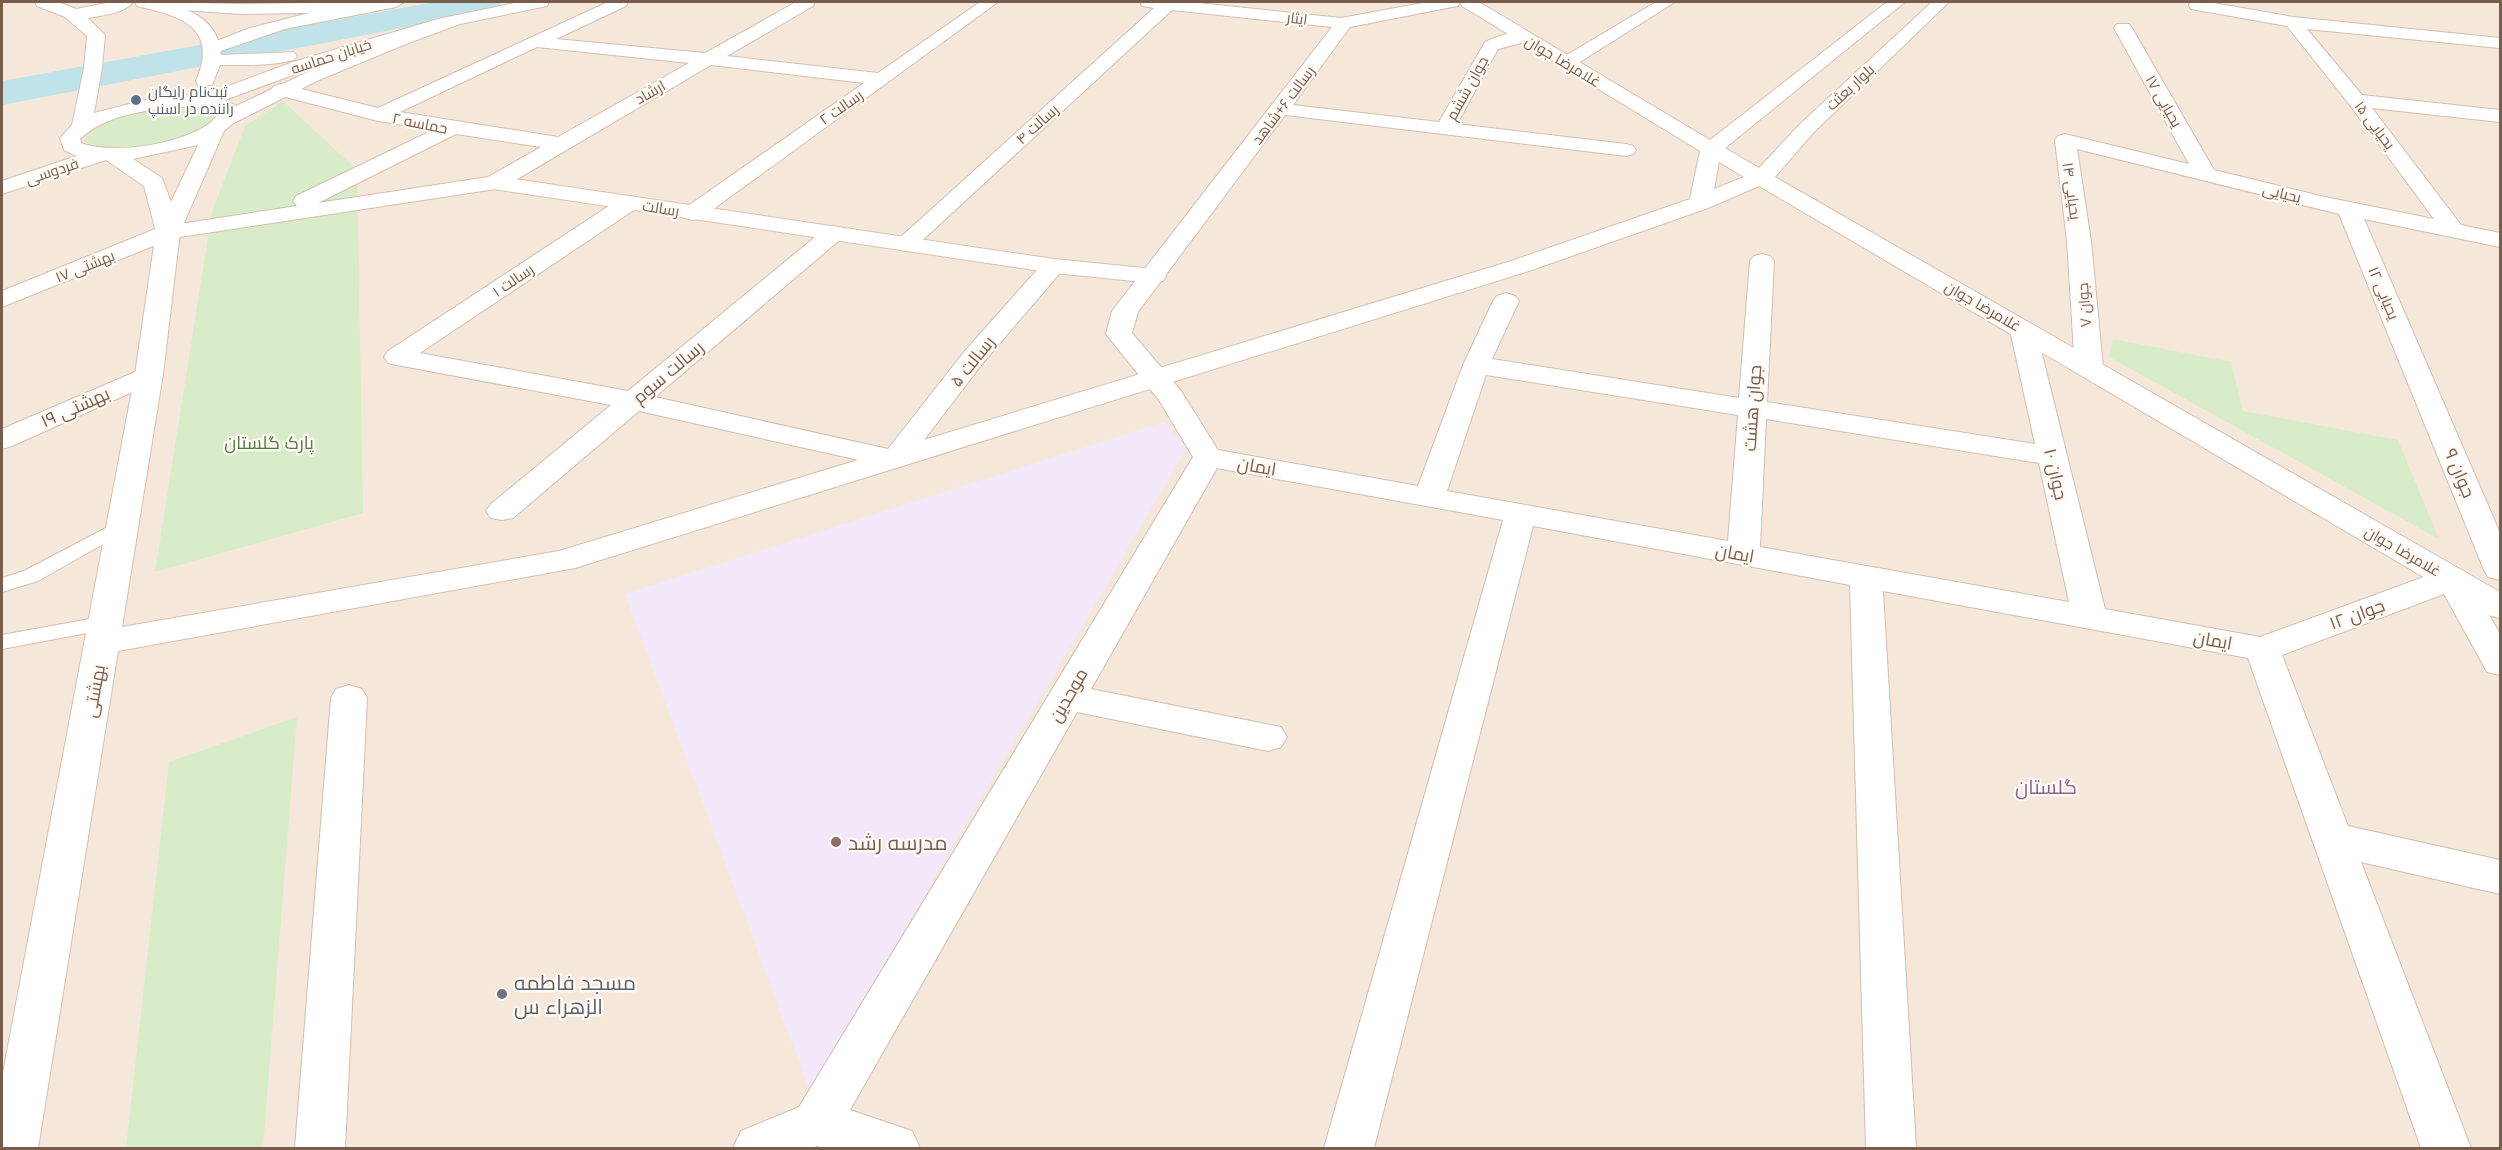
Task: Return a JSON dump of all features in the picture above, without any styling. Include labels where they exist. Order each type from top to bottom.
[{"type":"street","points":[[43,2],[62,8],[84,22],[96,35],[91,74],[71,146],[82,152],[107,154],[154,183],[168,232]]},
{"type":"street","points":[[72,15],[109,9],[125,2]]},
{"type":"street","points":[[148,2],[287,10],[361,8]]},
{"type":"street","points":[[148,2],[186,14],[205,27],[212,54],[202,101],[222,105],[230,111],[168,232]]},
{"type":"street","points":[[212,54],[240,36],[265,28],[396,2]]},
{"type":"street","name":"خیابان حماسه","points":[[202,101],[249,82],[363,45],[459,19],[541,2]]},
{"type":"street","points":[[378,115],[620,2]]},
{"type":"street","name":"ارشاد","points":[[494,183],[807,2]]},
{"type":"street","name":"رسالت ۲","points":[[693,213],[990,2]]},
{"type":"street","name":"ایثار","points":[[1146,2],[1263,7],[1341,23]]},
{"type":"street","points":[[1341,23],[1452,2]]},
{"type":"street","name":"غلامرضا جوان","points":[[1468,2],[1523,38],[1711,149],[1763,177],[2500,607]]},
{"type":"street","points":[[1566,63],[1667,2]]},
{"type":"street","name":"بلوار بعثت","points":[[1711,149],[1897,2]]},
{"type":"street","name":"بلوار بعثت","points":[[1763,177],[1807,128],[1941,2]]},
{"type":"street","points":[[2198,3],[2293,22],[2500,43]]},
{"type":"street","name":"رسالت ۴","points":[[905,244],[1168,4]]},
{"type":"street","points":[[212,54],[254,60],[297,55],[459,19]]},
{"type":"street","name":"خیابان حماسه","points":[[107,154],[168,147],[222,124],[281,90],[378,47],[459,19]]},
{"type":"street","name":"یحیایی ۱۵","points":[[2293,22],[2356,100],[2454,231]]},
{"type":"street","name":"رسالت ۶+شاهد","points":[[1154,276],[1341,29],[1341,23]]},
{"type":"street","name":"یحیایی ۱۷","points":[[2122,28],[2206,175]]},
{"type":"street","name":"جوان ششم","points":[[1445,128],[1491,46],[1505,40],[1523,38]]},
{"type":"street","points":[[537,42],[708,58],[880,79]]},
{"type":"street","name":"حماسه ۲","points":[[281,90],[378,115],[451,129],[561,144]]},
{"type":"street","points":[[2356,100],[2500,116]]},
{"type":"street","name":"فردوسی","points":[[50,147],[123,110],[176,101],[202,101]]},
{"type":"street","points":[[1280,109],[1626,150]]},
{"type":"street","points":[[1755,115],[1807,128]]},
{"type":"street","points":[[277,214],[451,129]]},
{"type":"street","name":"یحیایی","points":[[2065,140],[2349,210],[2500,240]]},
{"type":"street","name":"یحیایی ۱۴","points":[[2065,140],[2079,241]]},
{"type":"street","points":[[1700,203],[1711,149]]},
{"type":"street","name":"فردوسی","points":[[2,188],[107,154]]},
{"type":"street","points":[[105,632],[563,561],[1520,266],[1700,203],[1763,177]]},
{"type":"street","name":"رسالت","points":[[168,232],[494,183],[1054,266],[1154,276]]},
{"type":"street","name":"رسالت ۱","points":[[628,203],[397,357],[634,401]]},
{"type":"street","name":"یحیایی ۱۲","points":[[2349,210],[2419,377]]},
{"type":"street","name":"بهشتی ۱۷","points":[[2,300],[168,232]]},
{"type":"street","name":"بهشتی","points":[[13,1149],[149,374],[168,232]]},
{"type":"street","name":"رسالت سوم","points":[[502,511],[834,234]]},
{"type":"street","name":"جوان ۷","points":[[2079,241],[2089,368]]},
{"type":"street","name":"جوان هشت","points":[[1743,555],[1762,261]]},
{"type":"street","name":"رسالت ۵","points":[[895,459],[973,358],[1054,266]]},
{"type":"street","points":[[1154,276],[1125,311],[1119,334],[1170,397],[1208,457]]},
{"type":"street","points":[[1429,498],[1476,365],[1506,301]]},
{"type":"street","name":"جوان ۱۰","points":[[2023,330],[2090,618]]},
{"type":"street","points":[[1476,365],[2052,456]]},
{"type":"street","name":"بهشتی ۱۹","points":[[2,440],[149,374]]},
{"type":"street","name":"جوان ۹","points":[[2419,377],[2500,570]]},
{"type":"street","points":[[634,401],[895,459]]},
{"type":"street","name":"ایمان","points":[[1208,457],[2262,649]]},
{"type":"street","name":"موحدین","points":[[816,1123],[1208,457]]},
{"type":"street","points":[[1349,1149],[1520,514]]},
{"type":"street","points":[[1866,577],[1891,1149]]},
{"type":"street","points":[[2452,579],[2500,663]]},
{"type":"street","name":"جوان ۱۲","points":[[2262,649],[2452,579]]},
{"type":"street","points":[[2262,649],[2446,1149]]},
{"type":"street","points":[[1067,697],[1268,737]]},
{"type":"street","points":[[320,1149],[349,698]]},
{"type":"street","points":[[2332,839],[2500,877]]},
{"type":"street","points":[[758,1149],[816,1123],[895,1149]]},
{"type":"lane","points":[[2,585],[31,576],[123,525]]},
{"type":"lane","points":[[2,642],[105,632]]},
{"type":"shaded area","points":[[2,2],[2500,2],[2500,1148],[2,1148]]},
{"type":"shaded area","name":"مدرسه رشد","points":[[1164,422],[1186,449],[810,1091],[625,594]]},
{"type":"green space","name":"پارک گلستان","points":[[283,101],[357,170],[363,513],[155,572],[212,212],[245,126]]},
{"type":"green space","points":[[191,105],[208,108],[217,113],[216,120],[189,135],[152,146],[114,149],[98,147],[85,141],[91,131],[116,117],[148,110]]},
{"type":"green space","points":[[2113,339],[2231,362],[2243,411],[2398,440],[2439,539],[2109,357]]},
{"type":"green space","points":[[297,717],[263,1148],[126,1148],[169,762]]},
{"type":"waterway","points":[[2,93],[485,2]]},
{"type":"place","name":"ثبت‌نام رایگان راننده در اسنپ","points":[[136,100]]},
{"type":"place","name":"مدرسه رشد","points":[[836,842]]},
{"type":"place","name":"مسجد فاطمه الزهراء س","points":[[502,994]]},
{"type":"district","name":"گلستان","points":[[2046,786]]}]
